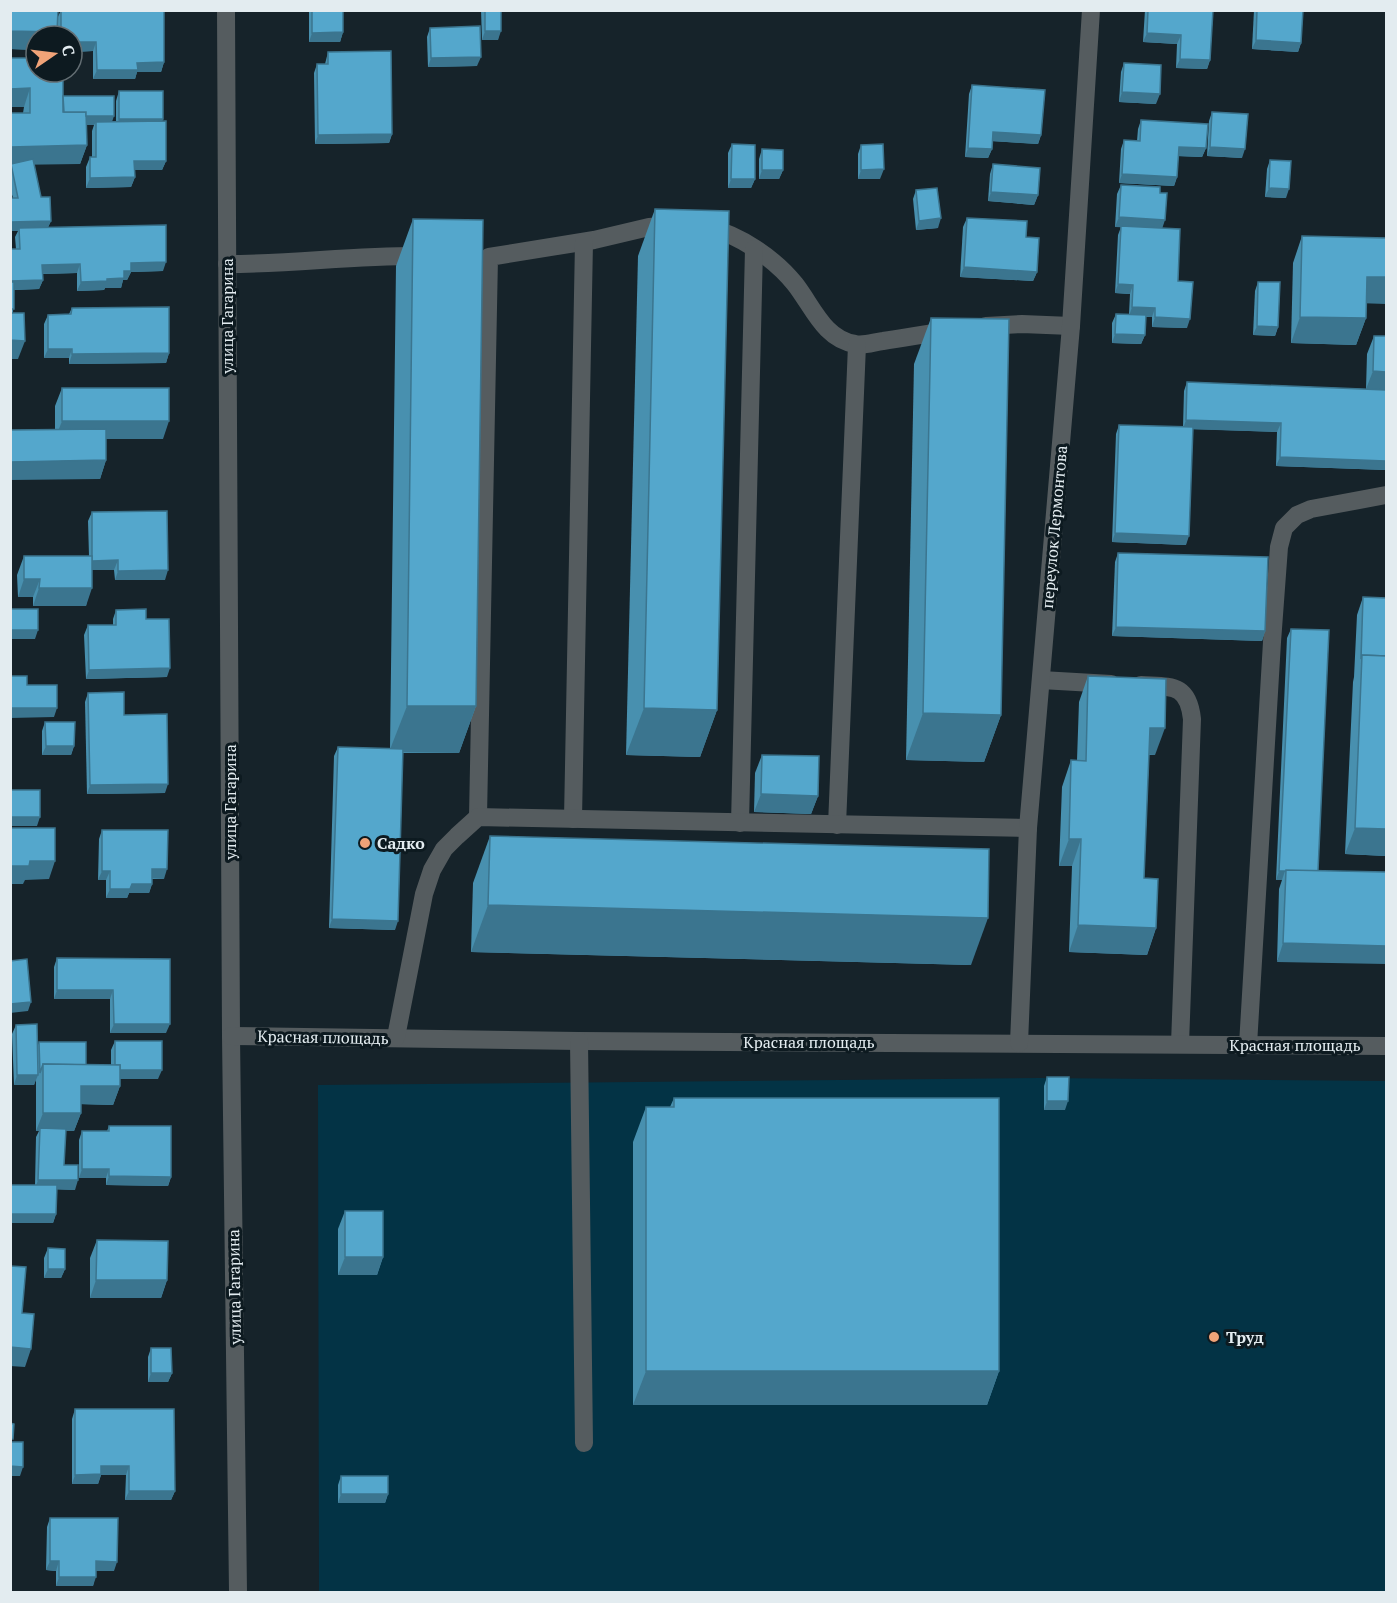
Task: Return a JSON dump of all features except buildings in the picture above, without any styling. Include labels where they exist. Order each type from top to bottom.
[{"type":"street","name":"улица Гагарина","points":[[226,10],[231,1036],[238,1593]]},
{"type":"street","name":"переулок Лермонтова","points":[[1019,1043],[1028,828],[1071,326],[1090,10]]},
{"type":"street","points":[[467,257],[489,257],[584,242],[649,227],[688,225],[710,228],[731,235],[754,249],[795,284],[828,332],[840,340],[858,345],[967,328],[1022,324],[1071,326]]},
{"type":"street","points":[[573,819],[584,242]]},
{"type":"street","points":[[740,823],[754,249]]},
{"type":"street","points":[[227,264],[391,256],[445,256]]},
{"type":"street","points":[[478,817],[489,257]]},
{"type":"street","points":[[837,825],[858,345]]},
{"type":"street","points":[[1248,1045],[1279,547],[1284,528],[1297,515],[1311,508],[1386,495]]},
{"type":"street","points":[[1041,680],[1172,687],[1183,693],[1191,705],[1180,1044]]},
{"type":"street","points":[[396,1037],[424,894],[432,870],[444,849],[478,817],[1028,828]]},
{"type":"street","name":"Красная площадь","points":[[231,1036],[579,1041],[1386,1046]]},
{"type":"street","points":[[579,1041],[584,1443]]},
{"type":"shaded area","points":[[1039,1078],[1386,1081],[1386,1592],[319,1592],[318,1085]]},
{"type":"place","name":"Садко","points":[[365,843]]},
{"type":"place","name":"Труд","points":[[1214,1337]]}]
